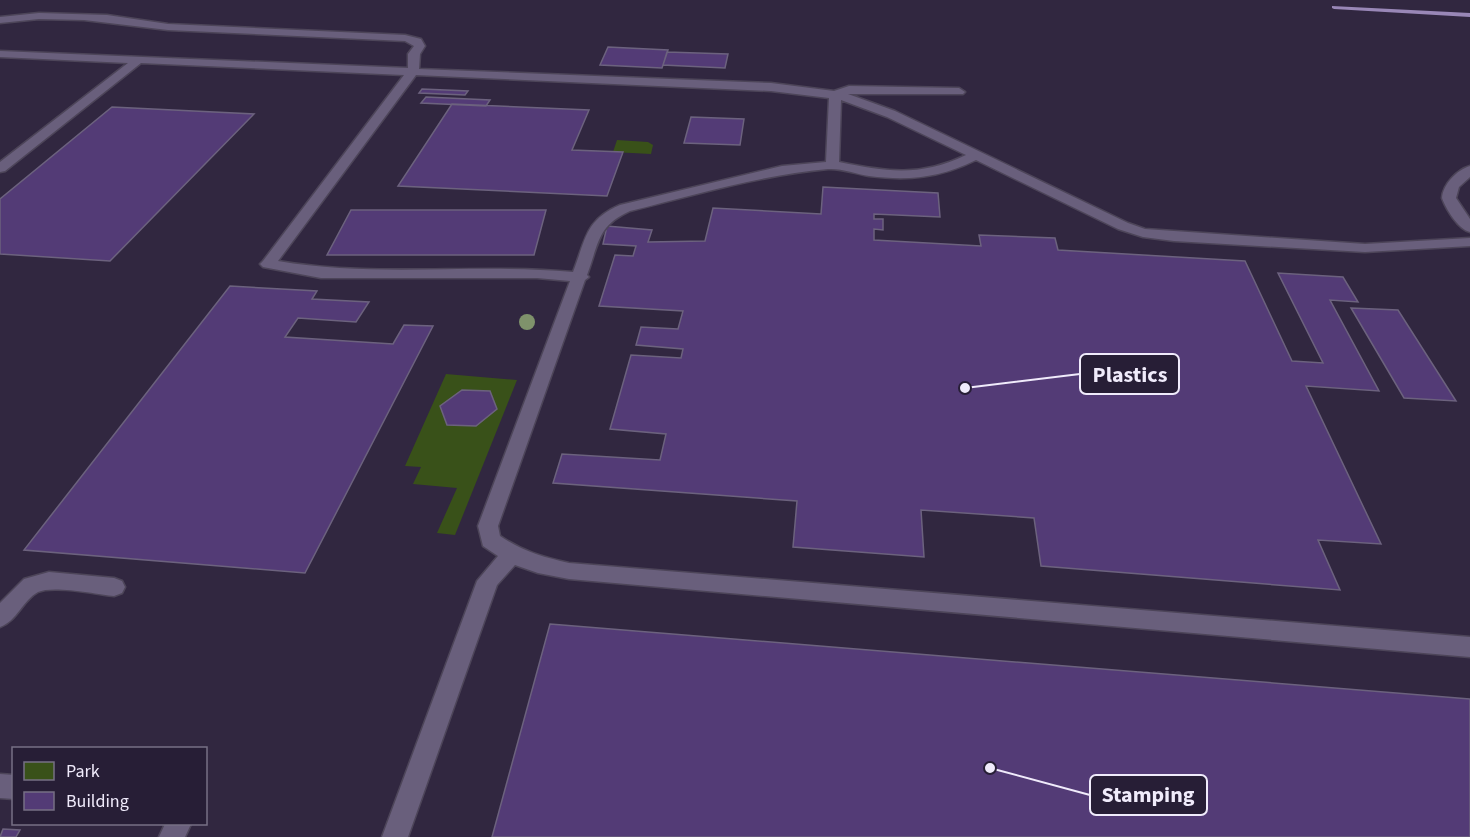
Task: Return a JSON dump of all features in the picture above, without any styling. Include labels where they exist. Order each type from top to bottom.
[{"type":"lane","points":[[0,20],[43,17],[139,21],[168,27],[405,38],[417,41],[420,46],[414,54],[413,71],[268,264],[321,273],[537,273],[581,277]]},
{"type":"lane","points":[[0,54],[771,87],[835,95],[873,107],[1123,226],[1143,233],[1174,237],[1365,248],[1470,242]]},
{"type":"lane","points":[[0,168],[137,61]]},
{"type":"lane","points":[[835,95],[849,90],[959,92]]},
{"type":"lane","points":[[832,165],[836,117],[835,95]]},
{"type":"lane","points":[[976,155],[936,172],[916,174],[857,170],[832,165],[782,170],[625,208],[609,215],[598,225],[581,277],[488,526],[490,540],[512,555],[538,565],[569,571],[1470,647]]},
{"type":"lane","points":[[1470,170],[1451,184],[1448,193],[1452,205],[1470,228]]},
{"type":"lane","points":[[395,837],[488,581],[512,555]]},
{"type":"lane","points":[[0,618],[31,585],[49,581],[114,587]]},
{"type":"green space","points":[[617,140],[648,142],[653,145],[651,154],[613,152]]},
{"type":"green space","points":[[446,374],[517,380],[455,535],[437,533],[457,488],[413,484],[421,467],[405,466]]},
{"type":"building","points":[[608,47],[668,50],[662,68],[600,65]]},
{"type":"building","points":[[667,52],[728,54],[725,68],[663,65]]},
{"type":"building","points":[[422,89],[468,91],[465,95],[419,93]]},
{"type":"building","points":[[426,97],[490,100],[486,106],[421,103]]},
{"type":"building","points":[[452,104],[589,110],[572,150],[623,152],[607,196],[398,186]]},
{"type":"building","points":[[112,107],[254,114],[110,261],[0,254],[0,199]]},
{"type":"building","points":[[691,117],[744,119],[740,145],[684,143]]},
{"type":"building","points":[[823,187],[938,193],[940,217],[874,214],[874,219],[883,219],[883,230],[874,229],[874,240],[981,246],[979,235],[1055,238],[1058,250],[1245,261],[1292,361],[1323,363],[1278,273],[1343,277],[1358,302],[1330,300],[1379,391],[1306,386],[1381,544],[1318,540],[1340,590],[1041,566],[1034,518],[921,510],[924,557],[793,547],[797,501],[553,483],[562,454],[660,460],[666,434],[610,429],[631,355],[681,358],[683,349],[636,345],[641,327],[678,329],[683,311],[599,306],[615,255],[633,256],[636,246],[603,244],[607,226],[652,230],[648,242],[705,241],[713,208],[821,214]]},
{"type":"building","points":[[351,210],[546,210],[534,255],[327,255]]},
{"type":"building","points":[[230,286],[317,291],[312,299],[369,302],[356,322],[298,318],[285,337],[393,344],[404,325],[433,326],[305,573],[24,550]]},
{"type":"building","points":[[1351,308],[1398,310],[1456,401],[1404,398]]},
{"type":"building","points":[[462,390],[490,391],[497,409],[476,426],[447,425],[440,406]]},
{"type":"building","points":[[550,624],[1470,699],[1470,837],[492,837]]},
{"type":"building","points":[[3,829],[20,830],[16,837],[0,837]]},
{"type":"waterway","points":[[1334,7],[1470,15]]},
{"type":"place","name":"Plastics","points":[[965,388]]},
{"type":"place","name":"Stamping","points":[[990,768]]}]
